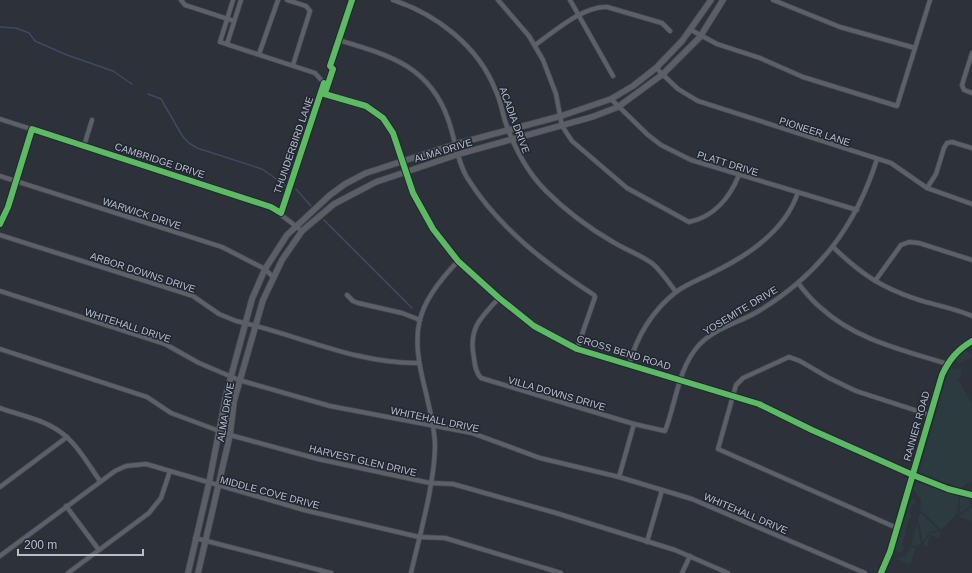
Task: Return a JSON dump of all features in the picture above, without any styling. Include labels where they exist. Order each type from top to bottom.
[{"type":"main road","name":"ALMA DRIVE","points":[[188,573],[209,483],[226,395],[245,323],[256,288],[264,269],[287,235],[324,200],[346,184],[366,173],[456,144],[561,116],[611,98],[633,86],[656,68],[691,30],[711,0]]},
{"type":"main road","name":"ALMA DRIVE","points":[[198,573],[230,435],[234,401],[255,327],[273,277],[282,260],[302,232],[334,204],[348,195],[376,182],[459,154],[562,126],[618,107],[663,74],[700,37],[723,0]]},
{"type":"street","points":[[181,0],[185,5],[234,21]]},
{"type":"street","points":[[227,44],[240,1],[233,0],[220,42],[293,65],[310,11],[306,6],[287,0]]},
{"type":"street","points":[[330,66],[352,0]]},
{"type":"street","name":"ACADIA DRIVE","points":[[393,0],[416,9],[443,25],[468,48],[489,76],[495,89],[508,130],[521,161],[546,191],[575,217],[597,233],[653,265],[676,292]]},
{"type":"street","points":[[498,0],[516,20],[535,45],[550,77],[561,116],[562,126],[572,141],[627,188],[689,222],[712,212],[732,190],[739,175]]},
{"type":"street","points":[[570,0],[613,76]]},
{"type":"street","points":[[773,0],[840,27],[915,48]]},
{"type":"street","points":[[691,30],[700,37],[760,58],[823,85],[897,106],[930,0]]},
{"type":"street","points":[[259,54],[277,1]]},
{"type":"street","points":[[535,45],[591,8],[607,7],[662,23],[670,31]]},
{"type":"street","points":[[224,30],[231,32]]},
{"type":"street","points":[[338,40],[399,60],[428,84],[443,106],[466,177],[494,213],[554,269],[594,295],[595,297],[577,349]]},
{"type":"street","points":[[972,53],[962,87],[966,91],[972,93]]},
{"type":"street","name":"THUNDERBIRD LANE","points":[[281,213],[324,83],[315,73],[293,65]]},
{"type":"street","name":"PIONEER LANE","points":[[656,68],[688,96],[712,106],[877,159],[900,168],[927,188],[972,204]]},
{"type":"street","name":"CROSS BEND ROAD","points":[[321,93],[360,104],[376,112],[389,125],[403,161],[413,193],[433,230],[458,261],[498,298],[534,326],[577,349],[733,396],[778,412],[812,430],[913,475],[948,489],[972,495]]},
{"type":"street","name":"PLATT DRIVE","points":[[611,98],[618,107],[648,135],[674,152],[691,160],[857,210]]},
{"type":"street","name":"CAMBRIDGE DRIVE","points":[[0,119],[271,207],[281,213],[302,232]]},
{"type":"street","points":[[84,146],[92,120]]},
{"type":"street","points":[[0,224],[8,207],[32,129]]},
{"type":"street","points":[[927,188],[936,174],[947,143],[952,142],[972,148]]},
{"type":"street","name":"YOSEMITE DRIVE","points":[[681,380],[692,355],[707,338],[756,312],[798,283],[833,247],[857,210],[877,159]]},
{"type":"street","name":"WARWICK DRIVE","points":[[0,176],[222,247],[264,269],[273,277]]},
{"type":"street","points":[[629,365],[638,338],[646,324],[664,302],[676,292],[695,281],[731,264],[763,241],[790,213],[798,192]]},
{"type":"street","name":"ARBOR DOWNS DRIVE","points":[[0,234],[194,296],[219,314],[255,327],[364,356],[397,363],[418,363]]},
{"type":"street","points":[[875,281],[904,242],[919,243],[972,260]]},
{"type":"street","points":[[833,247],[857,269],[875,281],[916,299],[972,316]]},
{"type":"street","points":[[411,573],[433,467],[434,427],[418,363],[417,344],[420,320],[431,292],[458,261]]},
{"type":"street","points":[[798,283],[821,309],[854,331],[890,347],[948,364]]},
{"type":"street","name":"WHITEHALL DRIVE","points":[[0,291],[165,344],[199,363],[240,380],[330,406],[434,427],[472,433],[540,458],[619,477],[704,503],[865,573]]},
{"type":"street","points":[[348,295],[350,299],[358,303],[402,313],[420,320]]},
{"type":"street","name":"VILLA DOWNS DRIVE","points":[[498,298],[480,319],[472,335],[472,349],[477,372],[481,378],[634,424],[665,431],[681,380]]},
{"type":"street","name":"RAINIER ROAD","points":[[881,573],[897,528],[930,414],[948,364],[957,352],[972,341]]},
{"type":"street","name":"HARVEST GLEN DRIVE","points":[[0,349],[147,397],[171,413],[230,435],[318,459],[430,483],[453,484],[556,513],[647,542],[690,556],[728,573]]},
{"type":"street","points":[[897,528],[718,450],[736,385],[743,378],[789,357],[800,360],[829,378],[856,390],[930,414]]},
{"type":"street","points":[[0,408],[48,425],[67,438],[100,481]]},
{"type":"street","points":[[619,477],[634,424]]},
{"type":"street","points":[[0,487],[67,438]]},
{"type":"street","name":"MIDDLE COVE DRIVE","points":[[0,556],[100,481],[115,471],[137,464],[156,466],[219,486],[304,510],[419,536],[445,538],[561,573]]},
{"type":"street","points":[[68,573],[153,509],[160,498],[170,471]]},
{"type":"street","points":[[647,542],[662,490]]},
{"type":"street","points":[[66,506],[99,550]]},
{"type":"street","points":[[195,538],[331,573]]},
{"type":"street","points":[[682,573],[690,556]]},
{"type":"shaded area","points":[[966,350],[972,356],[972,359],[970,358],[960,363],[957,362],[956,358]]},
{"type":"shaded area","points":[[951,368],[961,369],[961,378],[958,380],[972,403],[972,480],[961,488],[920,473],[919,471],[948,372]]},
{"type":"shaded area","points":[[917,482],[959,496],[957,514],[941,530],[920,510],[921,500],[913,489]]},
{"type":"shaded area","points":[[912,497],[916,503],[915,505],[912,503],[910,514],[913,517],[910,517],[905,532],[908,535],[905,534],[902,545],[905,548],[900,553],[895,550]]},
{"type":"shaded area","points":[[960,497],[968,498],[971,506],[959,514]]},
{"type":"shaded area","points":[[972,507],[972,521],[959,517],[962,513]]},
{"type":"shaded area","points":[[920,512],[939,530],[929,533],[923,542],[918,519]]},
{"type":"shaded area","points":[[917,524],[921,544],[912,546],[911,545]]},
{"type":"shaded area","points":[[941,531],[948,534],[941,532],[939,538],[930,535],[927,547],[924,546],[924,543],[930,534]]},
{"type":"shaded area","points":[[911,547],[915,548],[911,564],[893,558],[905,557]]},
{"type":"waterway","points":[[0,27],[16,28],[29,33],[35,41],[67,55],[113,71],[132,84]]},
{"type":"waterway","points":[[148,94],[161,99],[183,137],[189,143],[197,148],[262,169],[286,186]]},
{"type":"waterway","points":[[296,189],[311,206]]},
{"type":"waterway","points":[[324,220],[412,308]]},
{"type":"cycle path","points":[[326,90],[333,69],[330,66],[352,0]]},
{"type":"cycle path","points":[[0,224],[8,207],[32,129],[271,207],[281,213],[324,83]]},
{"type":"cycle path","points":[[321,93],[366,106],[383,118],[393,133],[413,193],[433,229],[458,261],[499,298],[534,326],[577,349],[759,404],[812,430],[913,475],[948,489],[972,495]]},
{"type":"cycle path","points":[[881,573],[890,552],[942,375],[954,356],[972,341]]}]
